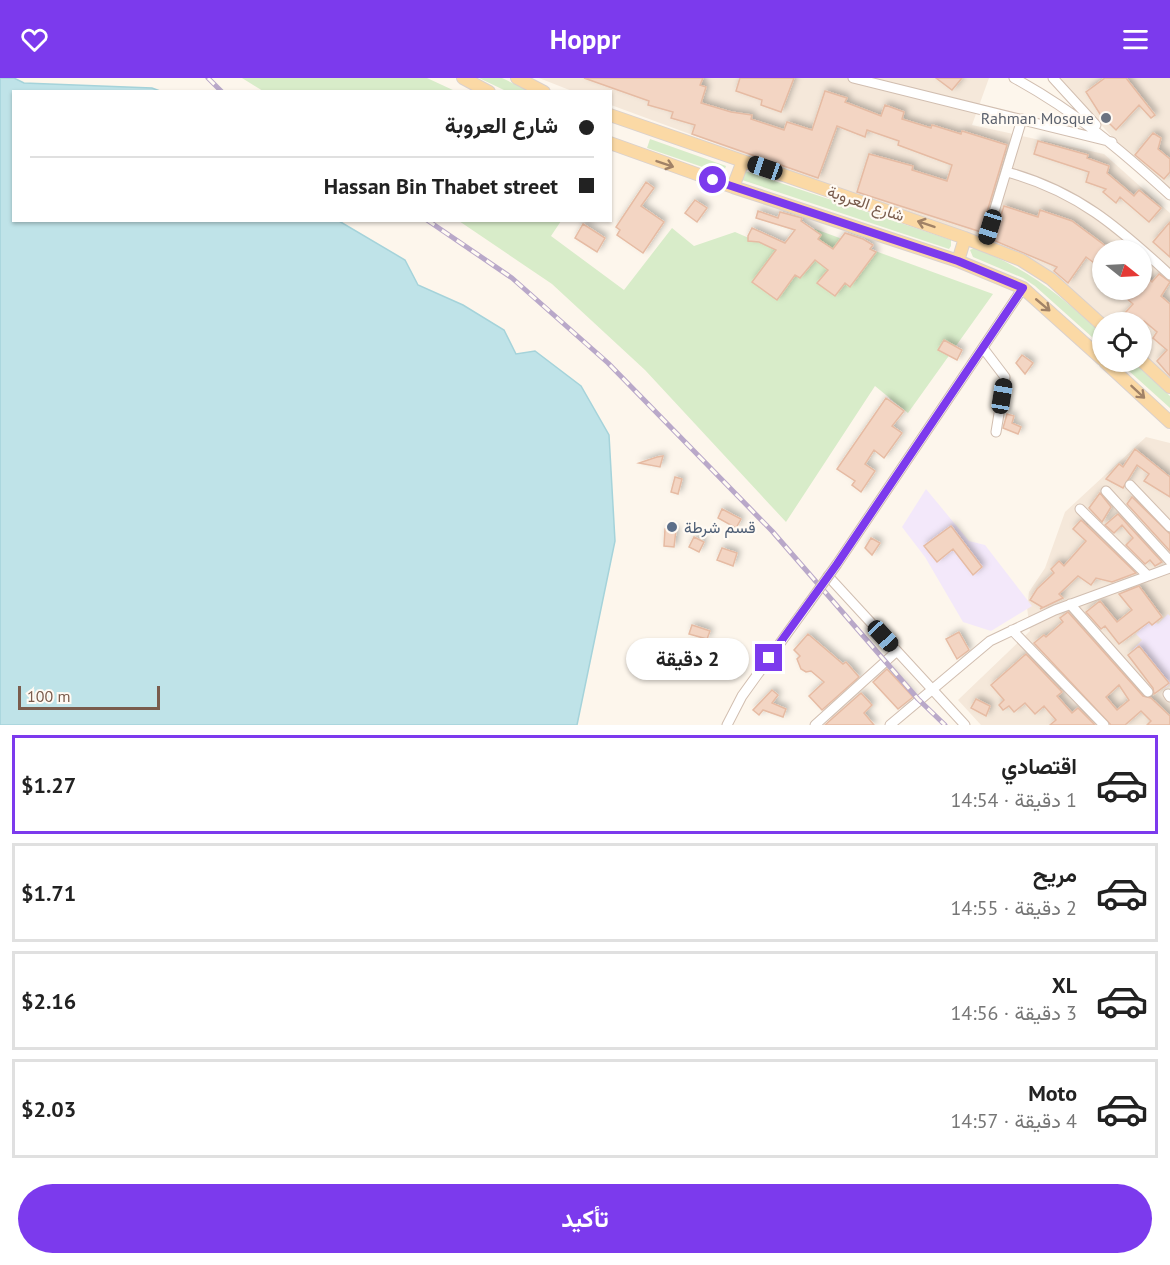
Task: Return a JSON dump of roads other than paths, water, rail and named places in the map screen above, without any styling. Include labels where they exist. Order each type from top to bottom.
[{"type":"main road","points":[[463,78],[485,90]]},
{"type":"main road","points":[[517,78],[540,90]]},
{"type":"main road","name":"شارع العروبة","points":[[612,116],[965,238],[1021,260],[1051,279],[1092,316]]},
{"type":"main road","name":"شارع العروبة","points":[[612,144],[733,187],[958,261],[1023,288],[1092,349]]},
{"type":"main road","points":[[733,187],[743,161]]},
{"type":"main road","points":[[958,261],[965,238]]},
{"type":"main road","points":[[1152,370],[1170,387]]},
{"type":"main road","name":"شارع العروبة","points":[[1117,372],[1170,422]]},
{"type":"street","points":[[854,78],[1112,142]]},
{"type":"street","points":[[1014,78],[1050,98],[1112,142]]},
{"type":"street","points":[[1053,78],[1112,142],[1170,195]]},
{"type":"street","points":[[984,245],[1022,119]]},
{"type":"street","points":[[1007,172],[1042,183],[1092,208],[1122,230],[1170,275]]},
{"type":"street","points":[[727,725],[742,696],[837,564],[1023,288]]},
{"type":"street","points":[[983,348],[1005,378],[996,432]]},
{"type":"street","points":[[1130,485],[1170,527]]},
{"type":"street","points":[[1106,491],[1170,561]]},
{"type":"street","points":[[1080,509],[1148,576]]},
{"type":"street","points":[[890,725],[931,688],[990,641],[1070,604],[1170,567]]},
{"type":"street","points":[[828,576],[965,725]]},
{"type":"street","points":[[1070,604],[1148,692]]},
{"type":"street","points":[[1012,630],[1104,725]]},
{"type":"street","points":[[815,725],[897,651]]},
{"type":"water","points":[[0,78],[14,78],[24,83],[157,90],[12,90],[12,222],[341,222],[405,260],[418,285],[463,305],[504,330],[516,354],[535,351],[581,386],[609,435],[615,541],[577,725],[0,725]]},
{"type":"railway","points":[[208,78],[220,90]]},
{"type":"railway","points":[[430,222],[512,278],[608,363],[772,531],[918,699],[945,725]]},
{"type":"place","name":"Rahman Mosque","points":[[1106,118]]},
{"type":"place","name":"قسم شرطة","points":[[672,527]]}]
